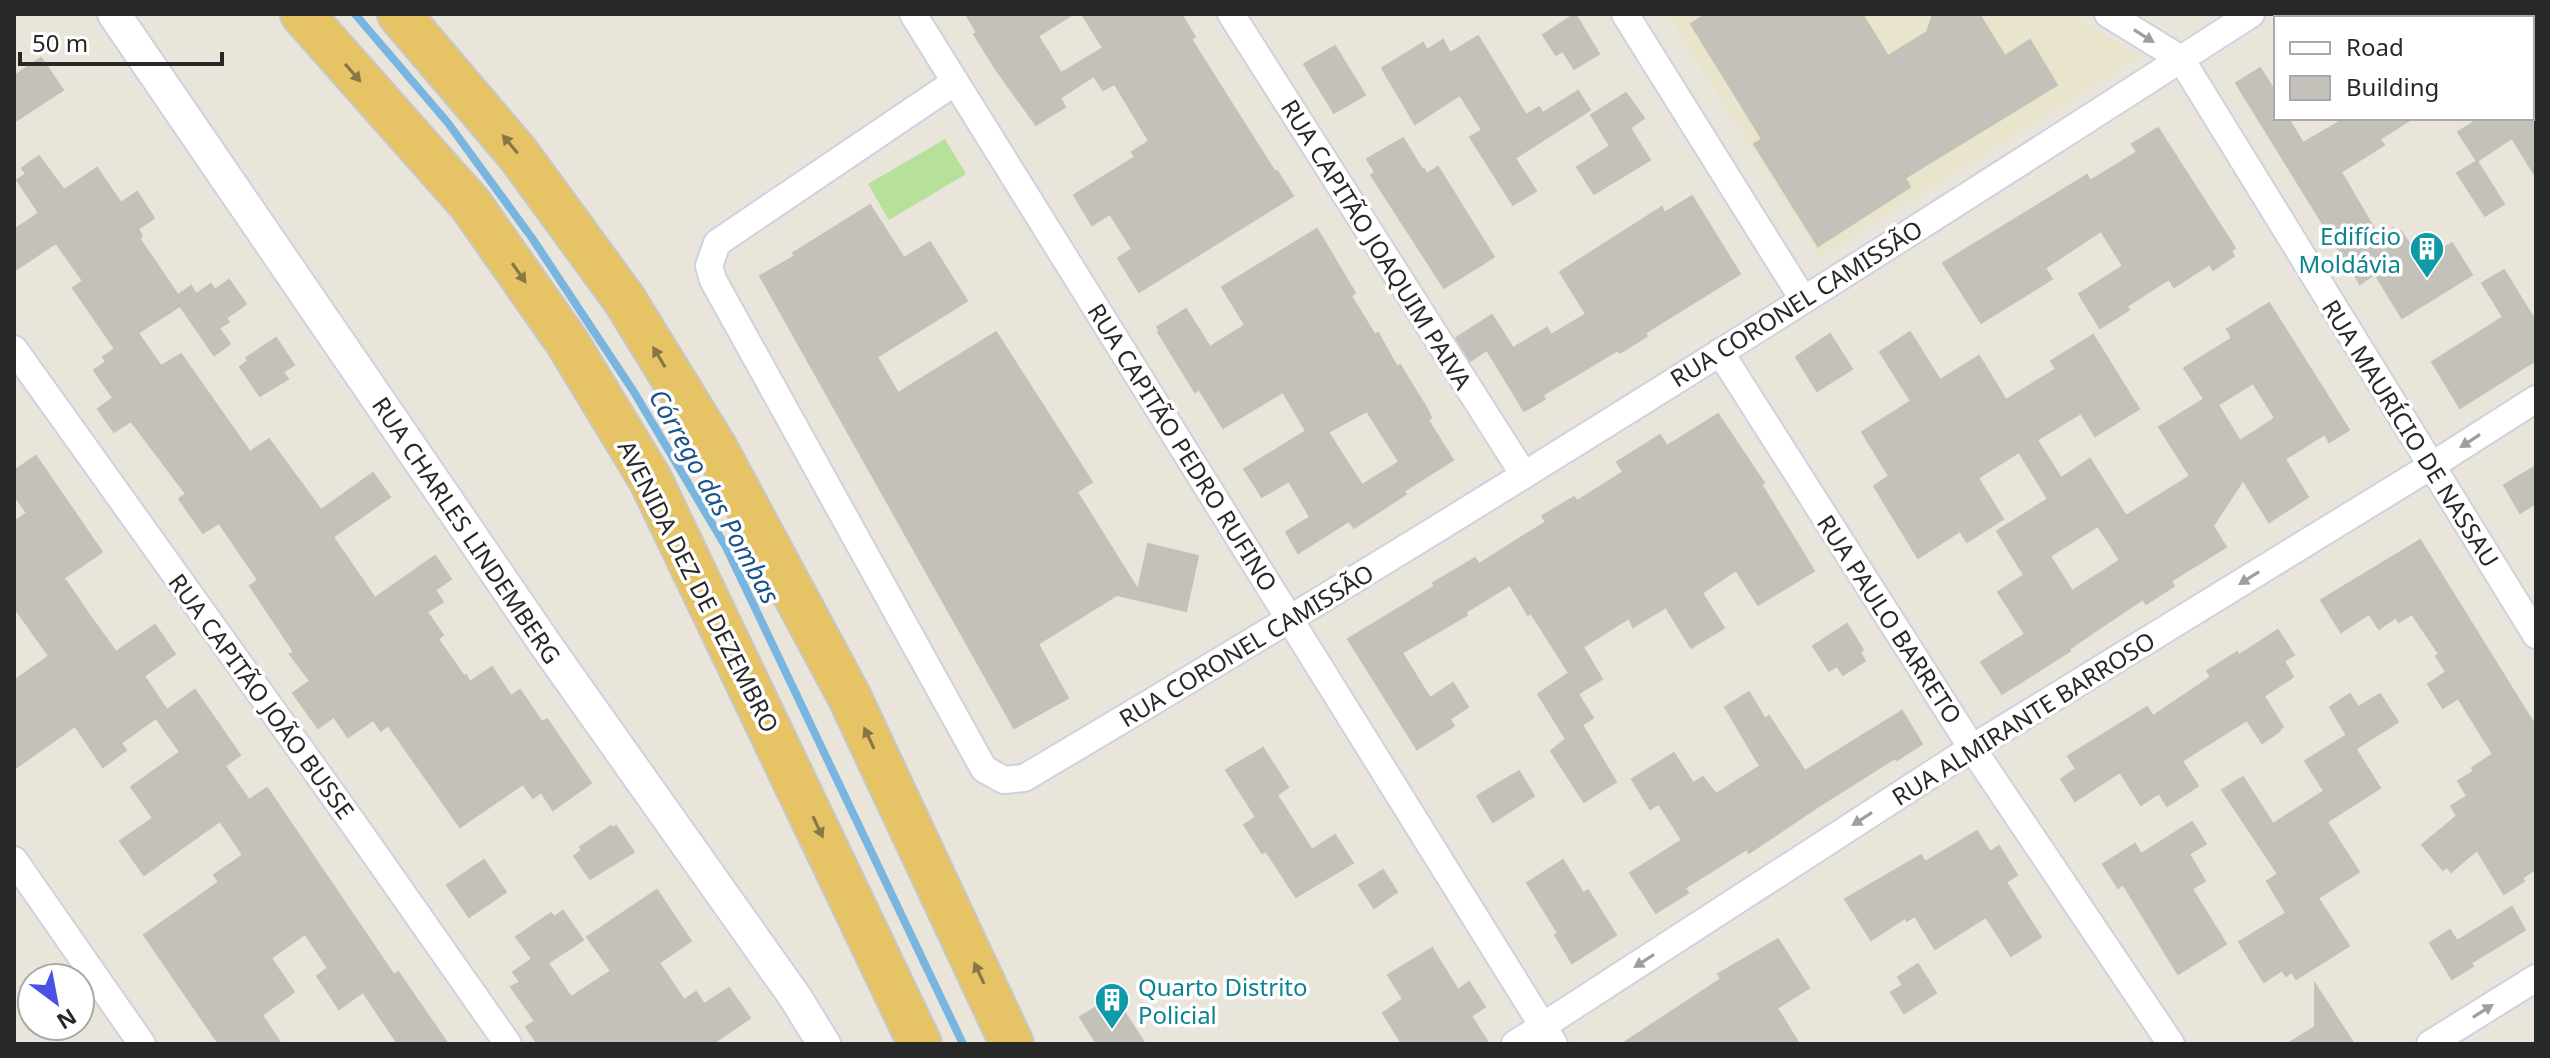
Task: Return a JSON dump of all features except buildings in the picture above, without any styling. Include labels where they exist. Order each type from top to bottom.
[{"type":"highway","name":"AVENIDA DEZ DE DEZEMBRO","points":[[302,14],[471,205],[567,342],[650,479],[920,1044]]},
{"type":"highway","points":[[399,14],[518,154],[571,226],[624,299],[715,447],[849,696],[1012,1044]]},
{"type":"street","name":"RUA CHARLES LINDEMBERG","points":[[114,14],[550,651],[795,997],[824,1044]]},
{"type":"street","name":"RUA CAPITÃO PEDRO RUFINO","points":[[913,14],[1549,1035]]},
{"type":"street","name":"RUA CAPITÃO JOAQUIM PAIVA","points":[[1231,14],[1524,475]]},
{"type":"street","points":[[1625,14],[1803,299]]},
{"type":"street","name":"RUA MAURÍCIO DE NASSAU","points":[[2108,14],[2181,59],[2536,635]]},
{"type":"street","name":"RUA CORONEL CAMISSÃO","points":[[955,82],[717,243],[709,266],[713,280],[984,769],[1004,780],[1024,778],[1290,620],[1720,352],[2251,14]]},
{"type":"street","name":"RUA CAPITÃO JOÃO BUSSE","points":[[14,349],[508,1044]]},
{"type":"street","name":"RUA PAULO BARRETO","points":[[1720,352],[1972,748],[2171,1044]]},
{"type":"street","name":"RUA ALMIRANTE BARROSO","points":[[1515,1044],[1549,1035],[1972,748],[2536,399]]},
{"type":"street","points":[[14,860],[142,1044]]},
{"type":"street","points":[[2430,1044],[2536,978]]},
{"type":"shaded area","points":[[1667,14],[2073,14],[2139,57],[1820,257]]},
{"type":"green space","points":[[945,139],[966,174],[889,220],[868,184]]},
{"type":"waterway","name":"Córrego das Pombas","points":[[355,14],[448,123],[532,238],[634,392],[726,547],[963,1044]]},
{"type":"place","name":"Edifício Moldávia","points":[[2427,280]]},
{"type":"place","name":"Quarto Distrito Policial","points":[[1112,1031]]}]
